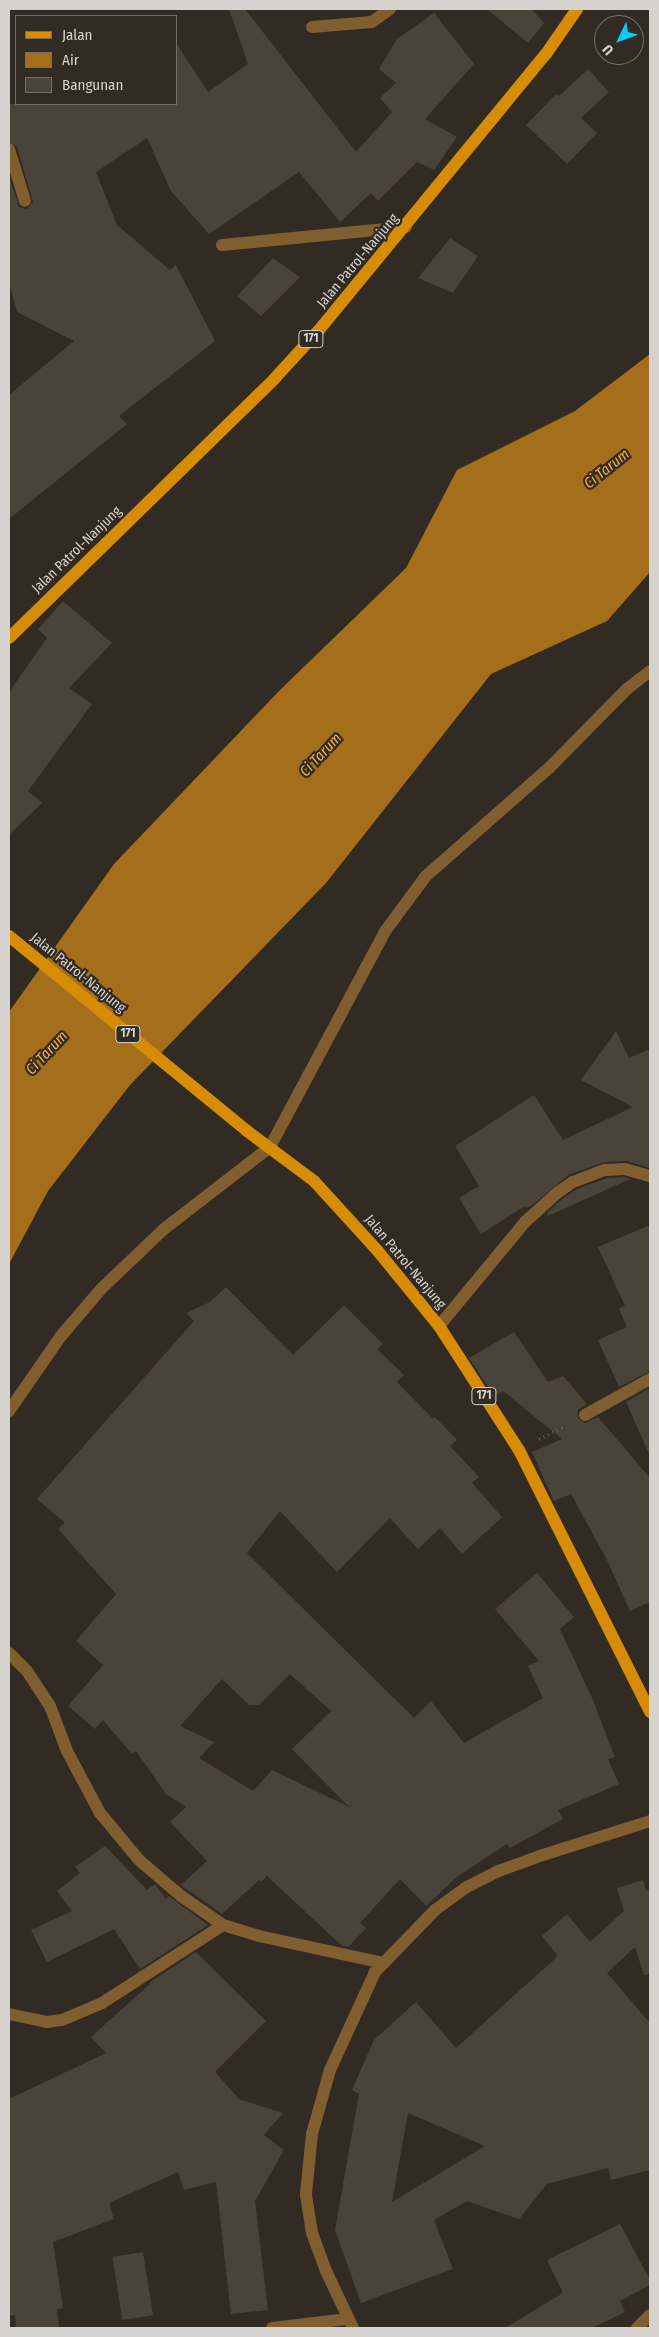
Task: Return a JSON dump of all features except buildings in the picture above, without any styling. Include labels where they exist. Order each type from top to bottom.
[{"type":"main road","name":"Jalan Patrol-Nanjung","points":[[9,638],[275,378],[319,330],[406,227],[546,54],[577,9]]},
{"type":"main road","name":"Jalan Patrol-Nanjung","points":[[9,936],[247,1132],[314,1180],[378,1250],[440,1326],[519,1450],[650,1712]]},
{"type":"street","points":[[312,28],[372,22],[390,9]]},
{"type":"street","points":[[9,149],[25,201]]},
{"type":"street","points":[[222,245],[406,227]]},
{"type":"street","points":[[9,1411],[61,1336],[101,1289],[164,1229],[270,1147],[386,930],[426,876],[549,768],[627,689],[650,671]]},
{"type":"street","points":[[440,1326],[525,1222],[557,1193],[573,1182],[605,1170],[625,1169],[650,1176]]},
{"type":"street","points":[[586,1415],[650,1379]]},
{"type":"street","points":[[9,1653],[27,1671],[50,1706],[67,1751],[100,1813],[139,1860],[181,1896],[223,1925],[259,1936],[384,1963]]},
{"type":"street","points":[[272,2328],[350,2324],[312,2233],[306,2194],[311,2144],[330,2070],[375,1972],[435,1910],[465,1888],[496,1872],[650,1821]]},
{"type":"street","points":[[9,2014],[47,2022],[62,2020],[94,2007],[223,1925]]},
{"type":"street","points":[[637,2328],[650,2315]]},
{"type":"path","points":[[519,1450],[586,1415]]},
{"type":"water","name":"Ci Tarum","points":[[650,354],[650,572],[607,621],[491,674],[326,883],[130,1085],[48,1191],[9,1264],[9,1012],[114,864],[279,691],[406,568],[457,470],[575,411]]}]
